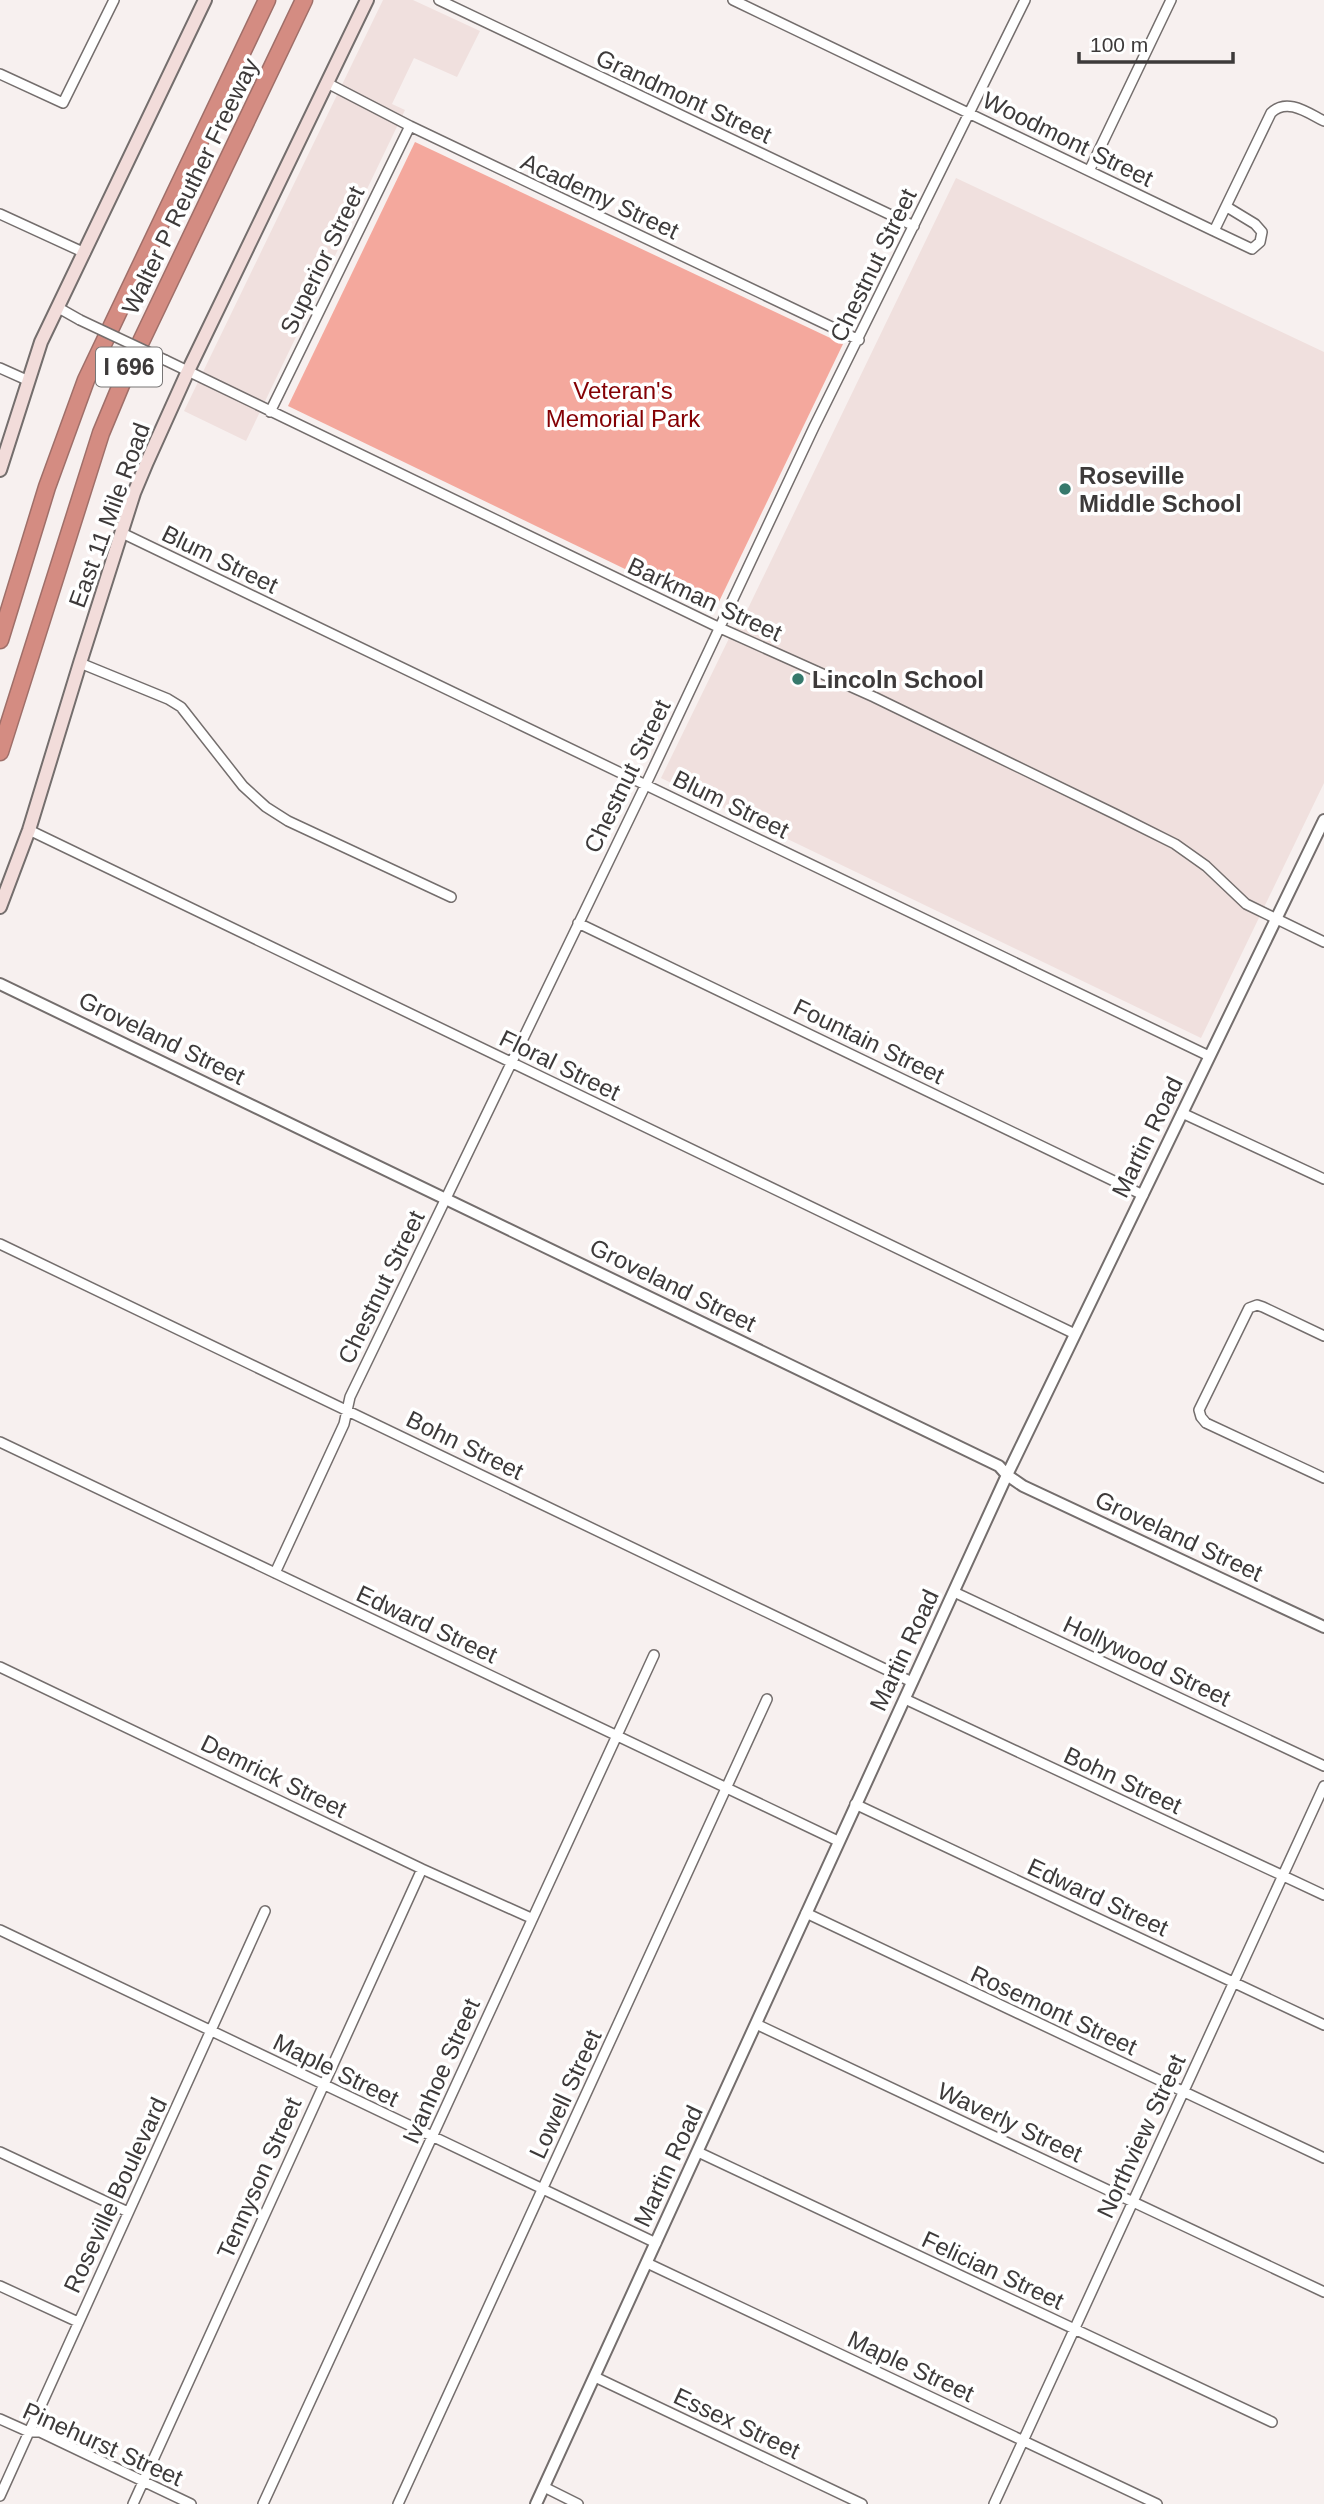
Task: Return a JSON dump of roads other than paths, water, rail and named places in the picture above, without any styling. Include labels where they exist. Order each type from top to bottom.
[{"type":"highway","name":"Walter P Reuther Freeway","points":[[0,640],[47,487],[86,380],[267,0]]},
{"type":"highway","name":"Walter P Reuther Freeway","points":[[0,752],[101,433],[126,373],[304,0]]},
{"type":"main road","points":[[0,470],[41,342],[205,0]]},
{"type":"main road","name":"East 11 Mile Road","points":[[0,907],[29,830],[80,663],[147,461],[367,0]]},
{"type":"street","points":[[0,74],[63,103],[114,0]]},
{"type":"street","name":"Grandmont Street","points":[[439,0],[914,226]]},
{"type":"street","name":"Woodmont Street","points":[[733,0],[1252,249],[1260,242],[1262,232],[1255,224],[1227,207]]},
{"type":"street","name":"Chestnut Street","points":[[275,1573],[344,1424],[350,1397],[646,784],[802,452],[1025,0]]},
{"type":"street","points":[[1090,169],[1171,0]]},
{"type":"street","name":"Academy Street","points":[[327,83],[410,126],[859,340]]},
{"type":"street","points":[[1214,231],[1271,113],[1276,108],[1289,105],[1324,121]]},
{"type":"street","name":"Superior Street","points":[[270,412],[410,126]]},
{"type":"street","points":[[0,214],[85,253]]},
{"type":"street","name":"Barkman Street","points":[[57,307],[270,412],[720,628],[874,697],[1175,844],[1206,866],[1246,904],[1324,942]]},
{"type":"street","points":[[0,368],[29,381]]},
{"type":"street","name":"Blum Street","points":[[122,533],[1209,1056]]},
{"type":"street","points":[[80,663],[168,699],[181,707],[243,786],[266,807],[288,821],[451,897]]},
{"type":"street","name":"Martin Road","points":[[537,2504],[1007,1475],[1324,820]]},
{"type":"street","name":"Floral Street","points":[[29,830],[1076,1334]]},
{"type":"street","name":"Fountain Street","points":[[578,923],[1143,1195]]},
{"type":"street","name":"Groveland Street","points":[[0,984],[999,1466],[1023,1486],[1324,1627]]},
{"type":"street","points":[[1182,1113],[1324,1179]]},
{"type":"street","name":"Bohn Street","points":[[0,1244],[912,1682]]},
{"type":"street","points":[[1324,1336],[1263,1307],[1253,1306],[1244,1314],[1201,1405],[1200,1417],[1213,1426],[1324,1478]]},
{"type":"street","name":"Edward Street","points":[[0,1442],[838,1841]]},
{"type":"street","name":"Hollywood Street","points":[[954,1592],[1324,1766]]},
{"type":"street","name":"Ivanhoe Street","points":[[263,2504],[654,1655]]},
{"type":"street","name":"Demrick Street","points":[[0,1667],[422,1869],[531,1918]]},
{"type":"street","name":"Lowell Street","points":[[398,2504],[767,1699]]},
{"type":"street","name":"Bohn Street","points":[[905,1699],[1324,1895]]},
{"type":"street","name":"Northview Street","points":[[994,2504],[1324,1786]]},
{"type":"street","name":"Edward Street","points":[[855,1804],[1324,2025]]},
{"type":"street","name":"Tennyson Street","points":[[133,2504],[422,1869]]},
{"type":"street","name":"Roseville Boulevard","points":[[0,2497],[265,1910]]},
{"type":"street","name":"Rosemont Street","points":[[806,1913],[1324,2158]]},
{"type":"street","name":"Maple Street","points":[[0,1930],[656,2243]]},
{"type":"street","name":"Waverly Street","points":[[756,2024],[1324,2291]]},
{"type":"street","points":[[0,2152],[128,2212]]},
{"type":"street","name":"Felician Street","points":[[698,2152],[1272,2422]]},
{"type":"street","name":"Maple Street","points":[[647,2263],[1157,2504]]},
{"type":"street","points":[[0,2286],[78,2322]]},
{"type":"street","name":"Essex Street","points":[[595,2377],[862,2504]]},
{"type":"street","name":"Pinehurst Street","points":[[0,2419],[29,2432],[40,2432],[191,2504]]},
{"type":"street","points":[[544,2487],[579,2504]]},
{"type":"place","name":"Roseville Middle School","points":[[1065,489]]},
{"type":"place","name":"Lincoln School","points":[[798,679]]},
{"type":"park label","name":"Veteran's Memorial Park","points":[[623,404]]}]
